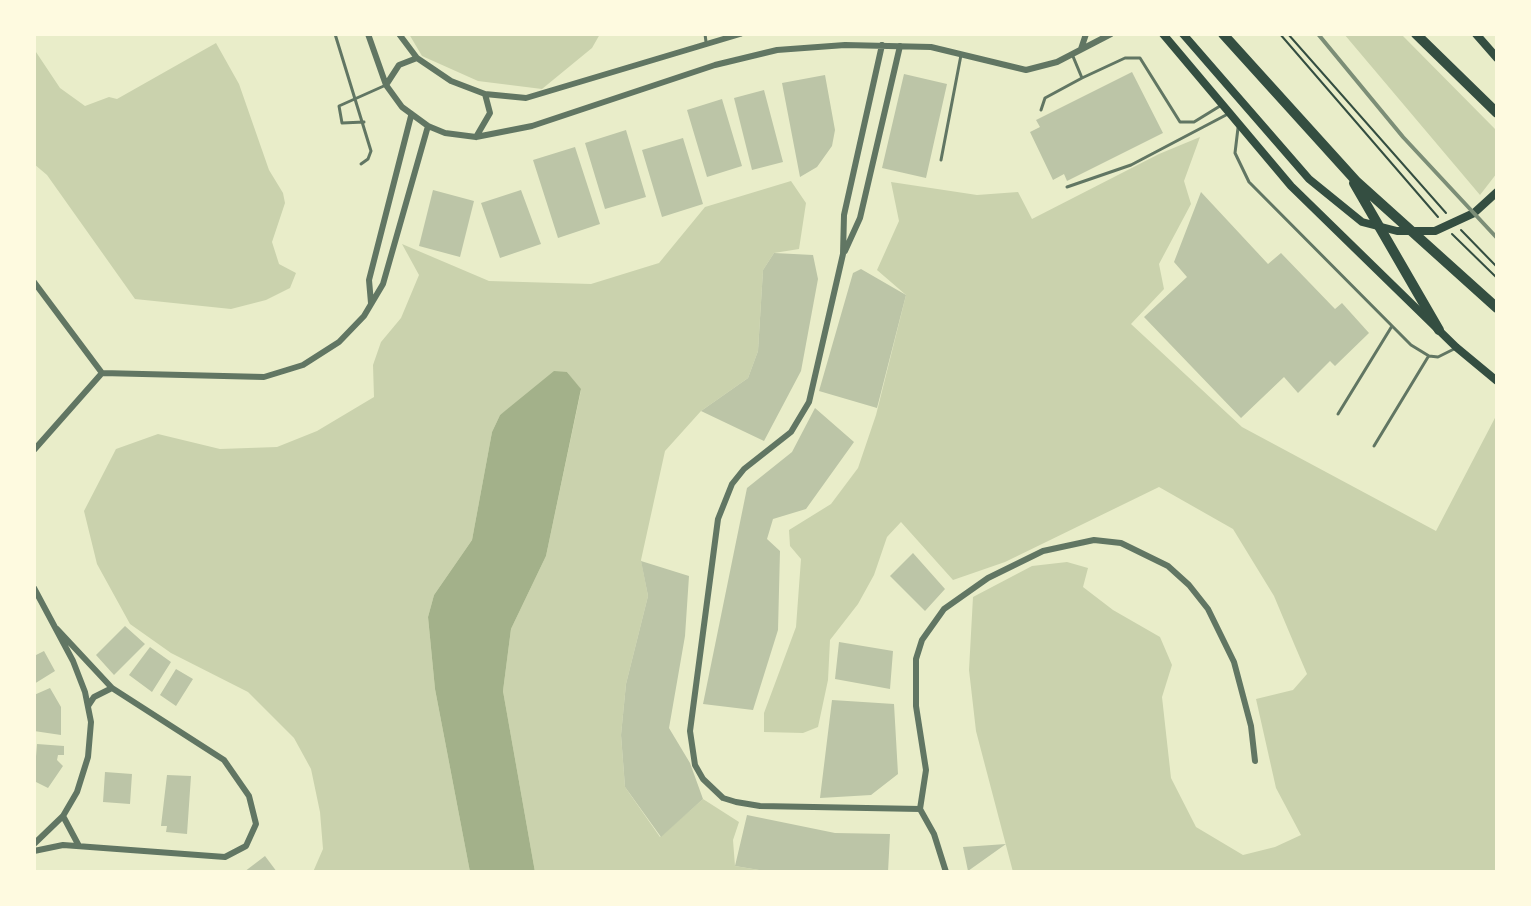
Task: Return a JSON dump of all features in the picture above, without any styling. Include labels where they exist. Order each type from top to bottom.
[{"type":"highway","points":[[1223,34],[1347,171],[1497,308]]},
{"type":"highway","points":[[1416,34],[1497,113]]},
{"type":"highway","points":[[1347,171],[1439,330]]},
{"type":"main road","points":[[1163,34],[1291,186],[1456,347],[1497,381]]},
{"type":"main road","points":[[1183,34],[1309,179],[1362,222],[1419,234],[1462,221],[1497,192]]},
{"type":"main road","points":[[1476,34],[1497,58]]},
{"type":"street","points":[[368,34],[386,85],[411,116],[445,133],[476,137],[532,126],[744,57],[806,47],[882,45],[961,55],[1026,70],[1072,54],[1111,34]]},
{"type":"street","points":[[399,34],[417,58],[451,81],[485,94],[526,98],[547,94],[706,38],[740,34]]},
{"type":"street","points":[[1081,49],[1086,34]]},
{"type":"street","points":[[882,45],[844,215],[843,254],[809,402],[791,432],[744,469],[732,484],[718,519],[691,721],[691,749],[703,779],[723,798],[736,802],[760,806],[920,809]]},
{"type":"street","points":[[843,254],[860,218],[900,46]]},
{"type":"street","points":[[386,85],[399,65],[417,58]]},
{"type":"street","points":[[476,137],[490,113],[485,94]]},
{"type":"street","points":[[371,304],[369,280],[411,116]]},
{"type":"street","points":[[34,450],[102,373],[264,377],[284,373],[339,342],[371,304],[383,284],[428,126]]},
{"type":"street","points":[[854,173],[869,176]]},
{"type":"street","points":[[379,240],[394,244]]},
{"type":"street","points":[[34,282],[102,373]]},
{"type":"street","points":[[946,872],[934,834],[920,809],[926,770],[913,679],[916,659],[933,623],[962,595],[1016,562],[1043,551],[1094,540],[1121,543],[1157,559],[1189,585],[1208,609],[1234,662],[1251,726],[1255,761]]},
{"type":"street","points":[[34,588],[81,680],[88,706],[88,757],[77,792],[63,816],[34,844]]},
{"type":"street","points":[[34,851],[79,846],[225,857],[246,846],[256,824],[249,796],[224,760],[112,688],[57,629]]},
{"type":"street","points":[[88,706],[94,697],[112,688]]},
{"type":"street","points":[[63,816],[79,846]]},
{"type":"lane","points":[[335,34],[364,122],[371,155],[361,164]]},
{"type":"lane","points":[[1072,54],[1082,78]]},
{"type":"lane","points":[[941,160],[961,55]]},
{"type":"lane","points":[[1041,110],[1045,98],[1082,78],[1133,57],[1146,63],[1180,122],[1194,122],[1223,105]]},
{"type":"lane","points":[[364,122],[347,125],[339,118],[339,106],[386,85]]},
{"type":"lane","points":[[1067,187],[1135,162],[1230,113]]},
{"type":"lane","points":[[1239,124],[1235,153],[1249,182],[1392,326],[1429,356],[1446,354],[1456,347]]},
{"type":"lane","points":[[1132,155],[1135,162]]},
{"type":"lane","points":[[1338,414],[1392,326]]},
{"type":"lane","points":[[1374,446],[1429,356]]},
{"type":"path","points":[[1280,34],[1466,250],[1497,278]]},
{"type":"path","points":[[1288,34],[1497,267]]},
{"type":"shaded area","points":[[409,34],[600,34],[592,48],[542,89],[478,81],[422,56]]},
{"type":"shaded area","points":[[1344,34],[1401,34],[1497,131],[1497,173],[1480,195]]},
{"type":"shaded area","points":[[216,43],[239,84],[269,170],[283,193],[285,203],[272,242],[279,264],[296,273],[290,288],[266,300],[231,309],[135,299],[47,175],[34,164],[34,49],[60,88],[85,106],[109,97],[117,99]]},
{"type":"shaded area","points":[[1200,137],[1184,181],[1191,204],[1159,264],[1164,289],[1131,324],[1242,427],[1436,531],[1497,414],[1497,872],[1013,872],[976,731],[969,670],[973,597],[1032,566],[1067,562],[1088,568],[1083,587],[1113,610],[1160,637],[1172,665],[1162,697],[1171,778],[1196,827],[1243,855],[1275,847],[1301,835],[1276,788],[1256,699],[1293,690],[1307,674],[1274,596],[1233,529],[1159,487],[1005,562],[953,580],[901,522],[887,537],[874,575],[858,604],[830,640],[828,680],[818,727],[803,733],[764,732],[764,713],[796,627],[801,559],[790,546],[789,530],[831,504],[858,468],[876,415],[906,295],[877,270],[899,221],[891,182],[977,195],[1018,192],[1032,219],[1159,154]]},
{"type":"shaded area","points":[[791,181],[806,203],[799,249],[774,253],[763,270],[758,351],[748,378],[701,411],[665,451],[641,560],[648,596],[626,684],[621,735],[625,787],[660,837],[703,799],[739,822],[733,840],[735,866],[771,872],[535,872],[503,691],[511,629],[546,556],[581,390],[567,372],[500,415],[492,432],[472,540],[434,595],[428,617],[435,689],[470,872],[313,872],[323,849],[320,812],[311,769],[294,738],[248,692],[171,653],[130,624],[97,564],[84,511],[116,449],[158,434],[220,449],[277,447],[317,431],[374,397],[373,365],[381,342],[401,318],[419,275],[402,244],[489,281],[591,284],[659,263],[705,207]]},
{"type":"shaded area","points":[[554,371],[567,372],[581,389],[546,556],[511,629],[503,691],[535,872],[470,872],[435,689],[428,617],[434,595],[472,540],[492,432],[500,415]]},
{"type":"building","points":[[1132,72],[1163,133],[1067,181],[1064,174],[1053,180],[1030,132],[1040,127],[1036,120]]},
{"type":"building","points":[[904,74],[947,84],[926,178],[882,168]]},
{"type":"building","points":[[825,75],[835,130],[832,146],[817,167],[800,177],[782,83]]},
{"type":"building","points":[[764,90],[783,162],[752,170],[734,98]]},
{"type":"building","points":[[722,99],[742,166],[707,177],[687,110]]},
{"type":"building","points":[[626,130],[646,197],[605,209],[585,143]]},
{"type":"building","points":[[683,138],[703,204],[662,217],[642,150]]},
{"type":"building","points":[[575,147],[600,224],[558,238],[533,160]]},
{"type":"building","points":[[433,190],[474,201],[460,257],[419,246]]},
{"type":"building","points":[[521,190],[541,244],[500,258],[481,203]]},
{"type":"building","points":[[1201,192],[1268,264],[1281,253],[1335,309],[1342,303],[1369,333],[1335,366],[1330,361],[1298,393],[1284,377],[1241,418],[1144,317],[1187,277],[1174,262]]},
{"type":"building","points":[[774,253],[813,255],[818,279],[801,371],[764,441],[701,411],[748,378],[758,351],[763,270]]},
{"type":"building","points":[[861,269],[906,295],[877,408],[819,391],[853,273]]},
{"type":"building","points":[[815,408],[854,442],[806,509],[773,519],[767,539],[780,551],[778,630],[753,710],[703,704],[747,488],[792,452]]},
{"type":"building","points":[[913,553],[945,589],[925,611],[890,576]]},
{"type":"building","points":[[641,561],[689,576],[685,636],[669,728],[690,763],[703,799],[661,837],[625,787],[621,735],[626,684],[648,596]]},
{"type":"building","points":[[125,626],[145,644],[114,675],[96,655]]},
{"type":"building","points":[[839,642],[893,651],[890,689],[835,679]]},
{"type":"building","points":[[150,647],[171,662],[152,692],[129,675]]},
{"type":"building","points":[[44,651],[55,671],[34,684],[34,656]]},
{"type":"building","points":[[176,669],[193,679],[176,706],[160,695]]},
{"type":"building","points":[[50,688],[61,707],[61,735],[34,731],[34,695]]},
{"type":"building","points":[[832,700],[894,704],[898,774],[871,795],[820,798]]},
{"type":"building","points":[[37,744],[64,746],[64,755],[58,755],[57,760],[63,766],[48,788],[34,781]]},
{"type":"building","points":[[105,772],[132,774],[130,804],[103,802]]},
{"type":"building","points":[[167,775],[191,776],[187,834],[166,832],[167,826],[161,826]]},
{"type":"building","points":[[747,815],[835,833],[890,834],[888,872],[771,872],[735,866]]},
{"type":"building","points":[[1006,844],[968,871],[963,847]]},
{"type":"building","points":[[265,856],[277,872],[244,872]]},
{"type":"railway","points":[[1318,34],[1403,137],[1497,238]]}]
